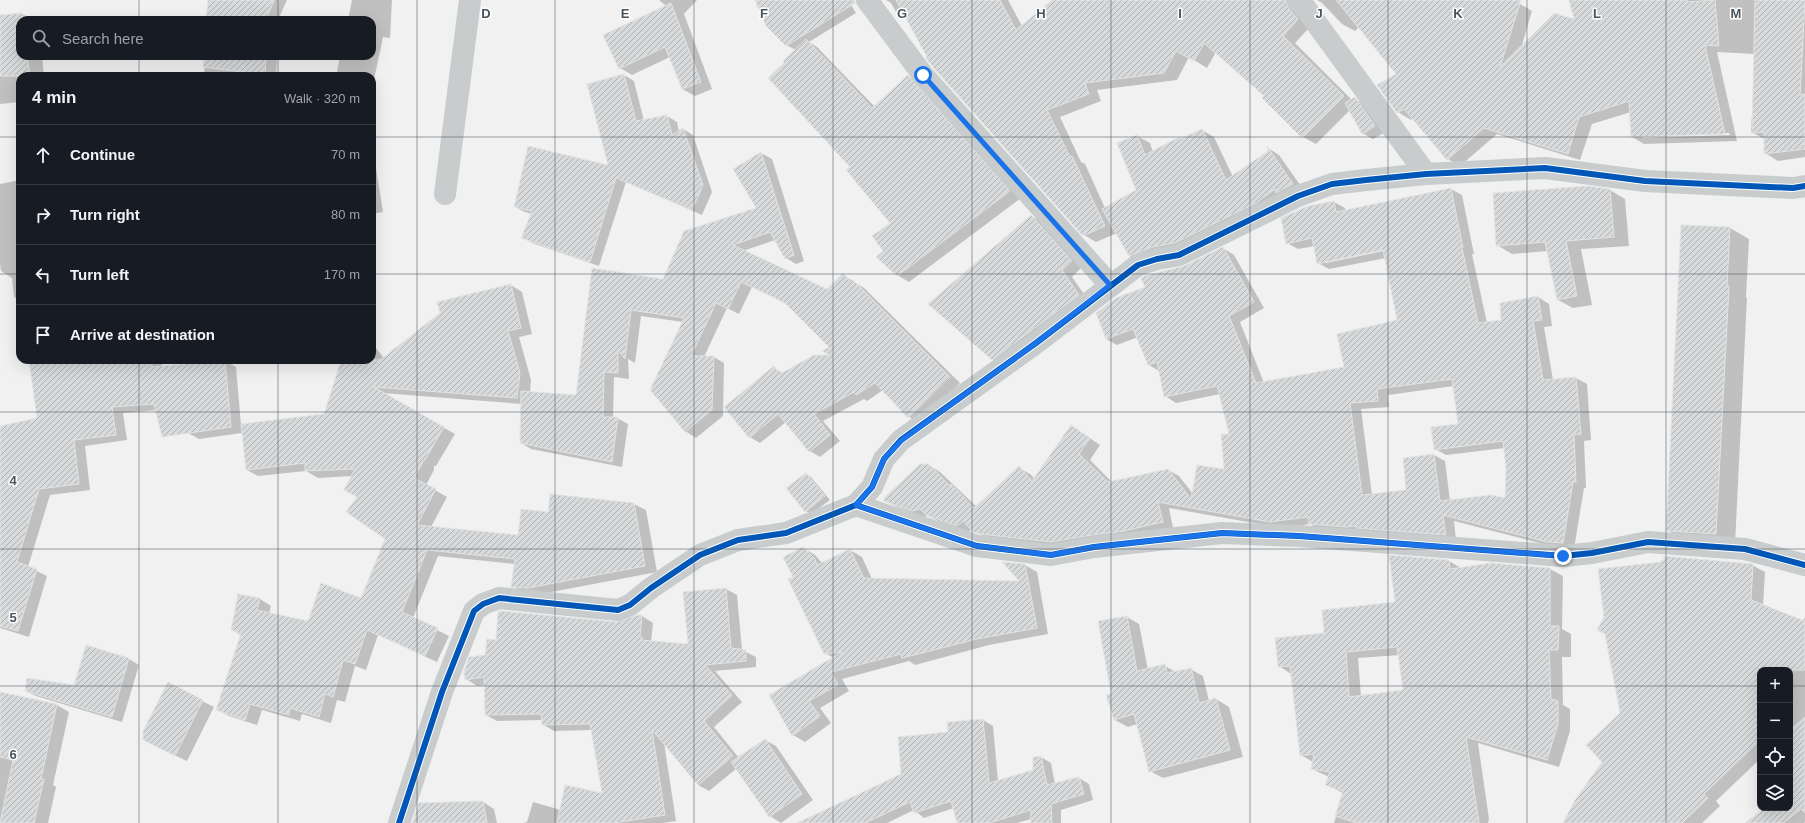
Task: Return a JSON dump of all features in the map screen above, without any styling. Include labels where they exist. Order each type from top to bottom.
[{"type":"street","points":[[445,194],[470,0]]},
{"type":"street","points":[[867,0],[923,75],[1110,285]]},
{"type":"street","points":[[1297,0],[1426,174]]},
{"type":"street","points":[[399,823],[416,767],[458,649],[474,611],[483,604],[499,598],[618,610],[630,605],[650,588],[700,555],[738,540],[786,533],[856,505],[872,487],[884,459],[902,440],[1036,343],[1138,265],[1157,259],[1179,255],[1298,196],[1332,184],[1426,174],[1545,168],[1645,181],[1793,188],[1805,186]]},
{"type":"street","points":[[856,505],[977,546],[1051,555],[1094,547],[1222,533],[1299,536],[1563,556],[1592,553],[1648,542],[1746,550],[1805,565]]},
{"type":"building","points":[[208,0],[274,0],[268,16],[206,16]]},
{"type":"building","points":[[755,0],[855,0],[855,3],[786,46],[766,26]]},
{"type":"building","points":[[896,0],[1000,0],[1016,30],[1052,0],[1285,0],[1289,9],[1298,19],[1283,36],[1344,96],[1302,138],[1262,98],[1264,96],[1204,43],[1194,61],[1176,51],[1164,73],[1085,83],[1089,94],[1047,110],[1070,157],[1072,156],[1105,226],[1083,236],[933,67],[926,58],[927,57]]},
{"type":"building","points":[[1336,0],[1521,0],[1500,67],[1554,13],[1574,19],[1569,0],[1687,0],[1687,2],[1715,0],[1719,46],[1705,45],[1725,134],[1631,137],[1629,101],[1579,117],[1568,154],[1484,128],[1447,160],[1404,109],[1397,113],[1377,85],[1396,74]]},
{"type":"building","points":[[1755,0],[1805,0],[1800,95],[1805,94],[1805,149],[1764,154],[1764,132],[1752,133]]},
{"type":"building","points":[[671,3],[701,82],[682,89],[665,47],[619,69],[603,35]]},
{"type":"building","points":[[22,13],[22,16],[16,16],[16,60],[28,60],[29,72],[16,72],[16,76],[0,76],[0,15]]},
{"type":"building","points":[[806,39],[872,108],[908,75],[1010,191],[897,276],[876,257],[883,251],[872,236],[890,223],[846,170],[850,167],[768,78]]},
{"type":"building","points":[[204,60],[266,60],[265,72],[242,72],[203,67]]},
{"type":"building","points":[[624,74],[636,121],[667,115],[672,135],[683,128],[703,185],[692,210],[616,178],[590,262],[521,238],[532,211],[514,207],[528,146],[608,165],[587,84]]},
{"type":"building","points":[[1355,97],[1375,126],[1362,134],[1345,103]]},
{"type":"building","points":[[1202,129],[1226,180],[1268,151],[1267,146],[1293,184],[1276,193],[1275,189],[1256,203],[1175,243],[1153,247],[1129,256],[1102,209],[1136,190],[1117,143],[1137,135],[1145,155],[1179,137],[1180,139]]},
{"type":"building","points":[[761,152],[794,255],[785,259],[770,232],[733,245],[827,289],[843,273],[851,282],[853,280],[950,377],[908,418],[875,383],[856,395],[854,392],[814,414],[830,435],[809,452],[778,414],[749,438],[724,407],[774,366],[780,374],[814,355],[830,355],[822,351],[829,347],[785,303],[741,282],[728,309],[716,303],[691,356],[714,356],[712,410],[685,432],[650,390],[684,318],[631,310],[625,359],[618,350],[618,373],[604,372],[603,417],[618,417],[612,462],[520,443],[521,391],[576,395],[592,268],[663,279],[684,231],[756,208],[733,169]]},
{"type":"building","points":[[1588,186],[1610,189],[1614,237],[1566,241],[1577,296],[1557,300],[1545,242],[1496,246],[1493,193]]},
{"type":"building","points":[[1451,188],[1478,323],[1501,320],[1500,303],[1538,296],[1542,320],[1533,321],[1543,380],[1576,377],[1581,434],[1574,435],[1576,482],[1573,482],[1563,543],[1547,542],[1443,515],[1446,535],[1356,528],[1356,526],[1346,527],[1309,524],[1308,517],[1270,522],[1158,502],[1163,522],[1124,531],[1051,542],[980,534],[973,532],[963,521],[957,526],[926,515],[920,509],[912,511],[884,501],[884,498],[920,464],[929,464],[974,508],[1019,466],[1032,481],[1071,425],[1090,438],[1079,454],[1108,482],[1168,469],[1191,499],[1197,465],[1224,469],[1221,434],[1229,434],[1217,386],[1164,397],[1157,362],[1148,365],[1133,329],[1106,339],[1096,313],[1116,298],[1145,287],[1141,279],[1144,276],[1184,266],[1223,247],[1254,302],[1229,316],[1256,383],[1344,367],[1337,334],[1397,320],[1383,250],[1317,264],[1312,238],[1286,244],[1281,218],[1308,206],[1334,201],[1336,212]],"holes":[[[1452,379],[1458,424],[1431,427],[1434,450],[1503,441],[1506,469],[1505,498],[1491,495],[1440,501],[1434,454],[1403,458],[1406,490],[1362,495],[1350,403],[1378,401],[1377,389]]]},
{"type":"building","points":[[1031,215],[1072,261],[1062,270],[1079,295],[992,360],[928,304]]},
{"type":"building","points":[[1681,225],[1730,227],[1727,286],[1729,286],[1716,534],[1666,531]]},
{"type":"building","points":[[511,284],[521,328],[508,331],[520,373],[517,398],[374,387],[444,427],[425,460],[423,460],[414,478],[436,489],[417,525],[518,535],[521,509],[548,512],[550,494],[634,503],[645,566],[528,588],[511,587],[515,559],[427,550],[402,612],[438,628],[425,656],[367,630],[355,664],[343,660],[333,697],[325,694],[319,717],[290,708],[289,715],[250,704],[245,720],[216,710],[241,633],[231,630],[238,594],[260,598],[257,610],[308,621],[321,583],[361,598],[385,539],[346,512],[357,497],[344,490],[355,469],[305,471],[305,463],[246,470],[241,424],[324,414],[340,364],[376,364],[376,360],[380,360],[440,313],[437,302]]},
{"type":"building","points":[[30,364],[152,364],[152,367],[183,364],[225,364],[231,427],[162,437],[154,404],[112,407],[116,435],[74,440],[79,484],[39,489],[17,562],[37,569],[18,631],[0,626],[0,426],[37,418]]},
{"type":"building","points":[[806,473],[825,496],[805,512],[786,488]]},
{"type":"building","points":[[803,547],[815,559],[817,565],[850,549],[864,578],[1019,581],[1002,562],[1025,564],[1037,628],[977,639],[902,658],[901,654],[831,672],[838,685],[809,701],[820,716],[792,736],[769,695],[842,652],[824,654],[788,579],[793,577],[783,557]]},
{"type":"building","points":[[1389,555],[1449,560],[1450,569],[1491,563],[1550,568],[1550,626],[1559,626],[1558,650],[1549,650],[1551,699],[1558,701],[1558,724],[1547,760],[1466,737],[1479,823],[1357,823],[1335,816],[1343,791],[1325,785],[1330,772],[1311,769],[1314,754],[1300,756],[1290,666],[1278,667],[1275,638],[1324,633],[1322,610],[1395,602]],"holes":[[[1397,647],[1403,690],[1349,697],[1346,652]]]},
{"type":"building","points":[[1664,556],[1753,564],[1751,600],[1805,621],[1805,670],[1793,670],[1793,667],[1757,667],[1757,743],[1704,794],[1708,798],[1682,823],[1563,823],[1575,800],[1602,762],[1586,745],[1620,713],[1605,634],[1597,630],[1604,617],[1598,569],[1661,562],[1661,560],[1664,560]]},
{"type":"building","points":[[726,588],[731,648],[746,650],[746,661],[705,665],[732,695],[704,721],[733,756],[698,785],[652,730],[665,815],[614,823],[557,823],[565,785],[602,793],[590,724],[542,725],[541,714],[485,715],[484,677],[465,680],[464,672],[469,657],[485,655],[487,639],[496,640],[498,612],[501,611],[617,622],[637,615],[642,615],[640,636],[642,637],[642,640],[688,644],[683,592]]},
{"type":"building","points":[[1127,616],[1137,671],[1165,664],[1167,673],[1191,668],[1199,703],[1216,698],[1230,750],[1149,772],[1134,714],[1114,720],[1106,695],[1111,693],[1098,621]]},
{"type":"building","points":[[86,645],[129,658],[112,717],[25,691],[27,678],[74,685]]},
{"type":"building","points":[[168,682],[203,700],[175,756],[143,740],[143,731]]},
{"type":"building","points":[[0,692],[57,704],[41,779],[44,779],[34,823],[0,823],[13,760],[0,757]]},
{"type":"building","points":[[1805,717],[1805,813],[1801,809],[1783,823],[1745,823],[1761,811],[1793,811],[1793,727]]},
{"type":"building","points":[[983,719],[989,783],[1033,770],[1033,757],[1041,756],[1047,785],[1079,777],[1084,794],[1051,804],[1052,823],[1030,823],[1031,810],[989,823],[957,823],[951,801],[914,813],[910,802],[865,823],[797,823],[901,774],[898,737],[948,732],[947,722]]},
{"type":"building","points":[[765,739],[802,794],[769,817],[731,762]]},
{"type":"building","points":[[483,801],[487,823],[412,823],[419,803]]},
{"type":"cycle path","points":[[399,823],[442,692],[474,611],[483,604],[499,598],[618,610],[630,605],[651,588],[700,555],[738,540],[786,533],[856,505],[872,487],[884,459],[901,440],[1036,343],[1138,265],[1157,259],[1179,255],[1298,196],[1332,184],[1426,174],[1545,168],[1645,181],[1793,188],[1805,186]]},
{"type":"cycle path","points":[[856,505],[977,546],[1051,555],[1094,547],[1222,533],[1299,536],[1563,556],[1592,553],[1648,542],[1745,549],[1805,565]]},
{"type":"route","points":[[923,75],[1110,285],[1036,343],[902,440],[884,459],[872,487],[856,505],[977,546],[1051,555],[1094,547],[1222,533],[1299,536],[1563,556]]}]
